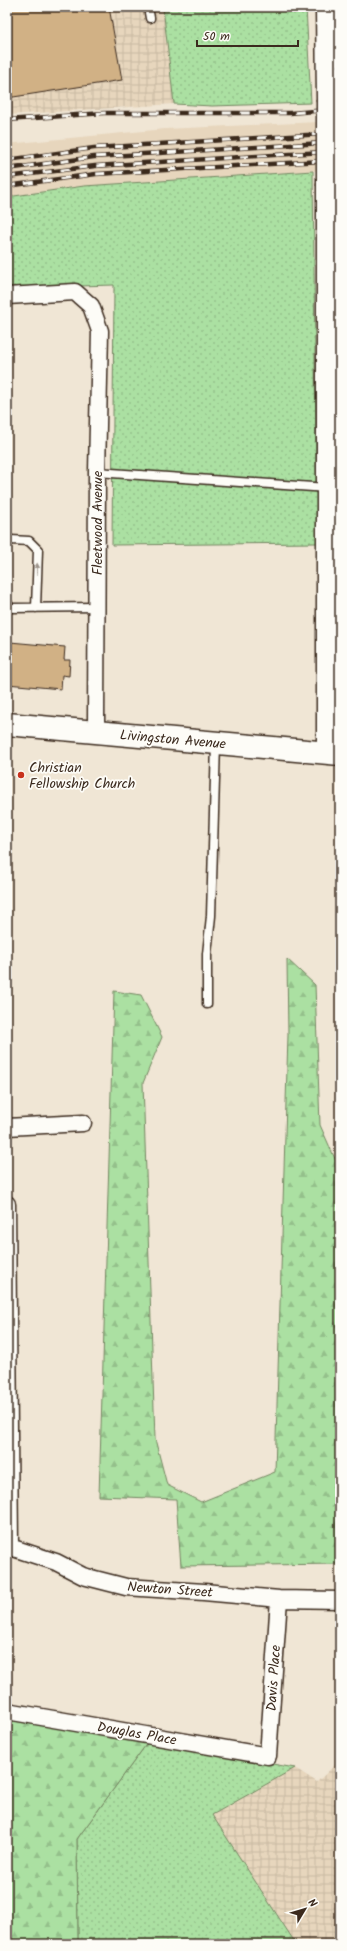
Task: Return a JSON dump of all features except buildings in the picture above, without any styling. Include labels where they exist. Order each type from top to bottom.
[{"type":"main road","points":[[327,7],[328,488],[334,753]]},
{"type":"main road","name":"Livingston Avenue","points":[[7,724],[216,744],[334,753]]},
{"type":"street","name":"Fleetwood Avenue","points":[[7,296],[75,292],[91,306],[100,331],[97,472],[96,732]]},
{"type":"street","points":[[7,1127],[83,1123]]},
{"type":"street","points":[[7,1204],[8,1546]]},
{"type":"street","name":"Newton Street","points":[[8,1546],[56,1562],[83,1576],[126,1587],[279,1599],[340,1600]]},
{"type":"street","name":"Davis Place","points":[[268,1756],[279,1599]]},
{"type":"street","name":"Douglas Place","points":[[7,1711],[268,1756]]},
{"type":"lane","points":[[148,7],[150,18]]},
{"type":"lane","points":[[97,472],[328,488]]},
{"type":"lane","points":[[7,543],[10,540],[29,541],[38,550],[36,608]]},
{"type":"lane","points":[[7,602],[10,608],[97,606]]},
{"type":"lane","points":[[207,1004],[207,954],[211,916],[216,744]]},
{"type":"shaded area","points":[[7,7],[163,7],[174,104],[7,115]]},
{"type":"shaded area","points":[[340,121],[340,169],[84,186],[7,197],[7,144],[165,129]]},
{"type":"shaded area","points":[[340,1755],[340,1944],[296,1944],[212,1815],[295,1768],[317,1782],[338,1762]]},
{"type":"green space","points":[[163,7],[306,7],[311,103],[212,106],[174,104]]},
{"type":"green space","points":[[313,171],[317,543],[112,545],[114,285],[7,288],[7,197],[84,186]]},
{"type":"green space","points":[[287,959],[315,985],[320,1125],[340,1170],[340,1564],[181,1566],[176,1499],[99,1496],[114,991],[141,995],[162,1037],[143,1083],[155,1439],[167,1485],[201,1502],[275,1472],[288,1035]]},
{"type":"green space","points":[[7,1720],[148,1742],[77,1839],[78,1944],[7,1944]]},
{"type":"green space","points":[[148,1742],[295,1768],[212,1815],[296,1944],[78,1944],[77,1839]]},
{"type":"railway","points":[[7,120],[104,113],[290,113],[340,109]]},
{"type":"railway","points":[[7,160],[94,148],[340,133]]},
{"type":"railway","points":[[7,169],[94,157],[340,142]]},
{"type":"railway","points":[[7,177],[95,166],[340,151]]},
{"type":"railway","points":[[7,186],[96,174],[340,160]]},
{"type":"place","name":"Christian Fellowship Church","points":[[21,775]]}]
